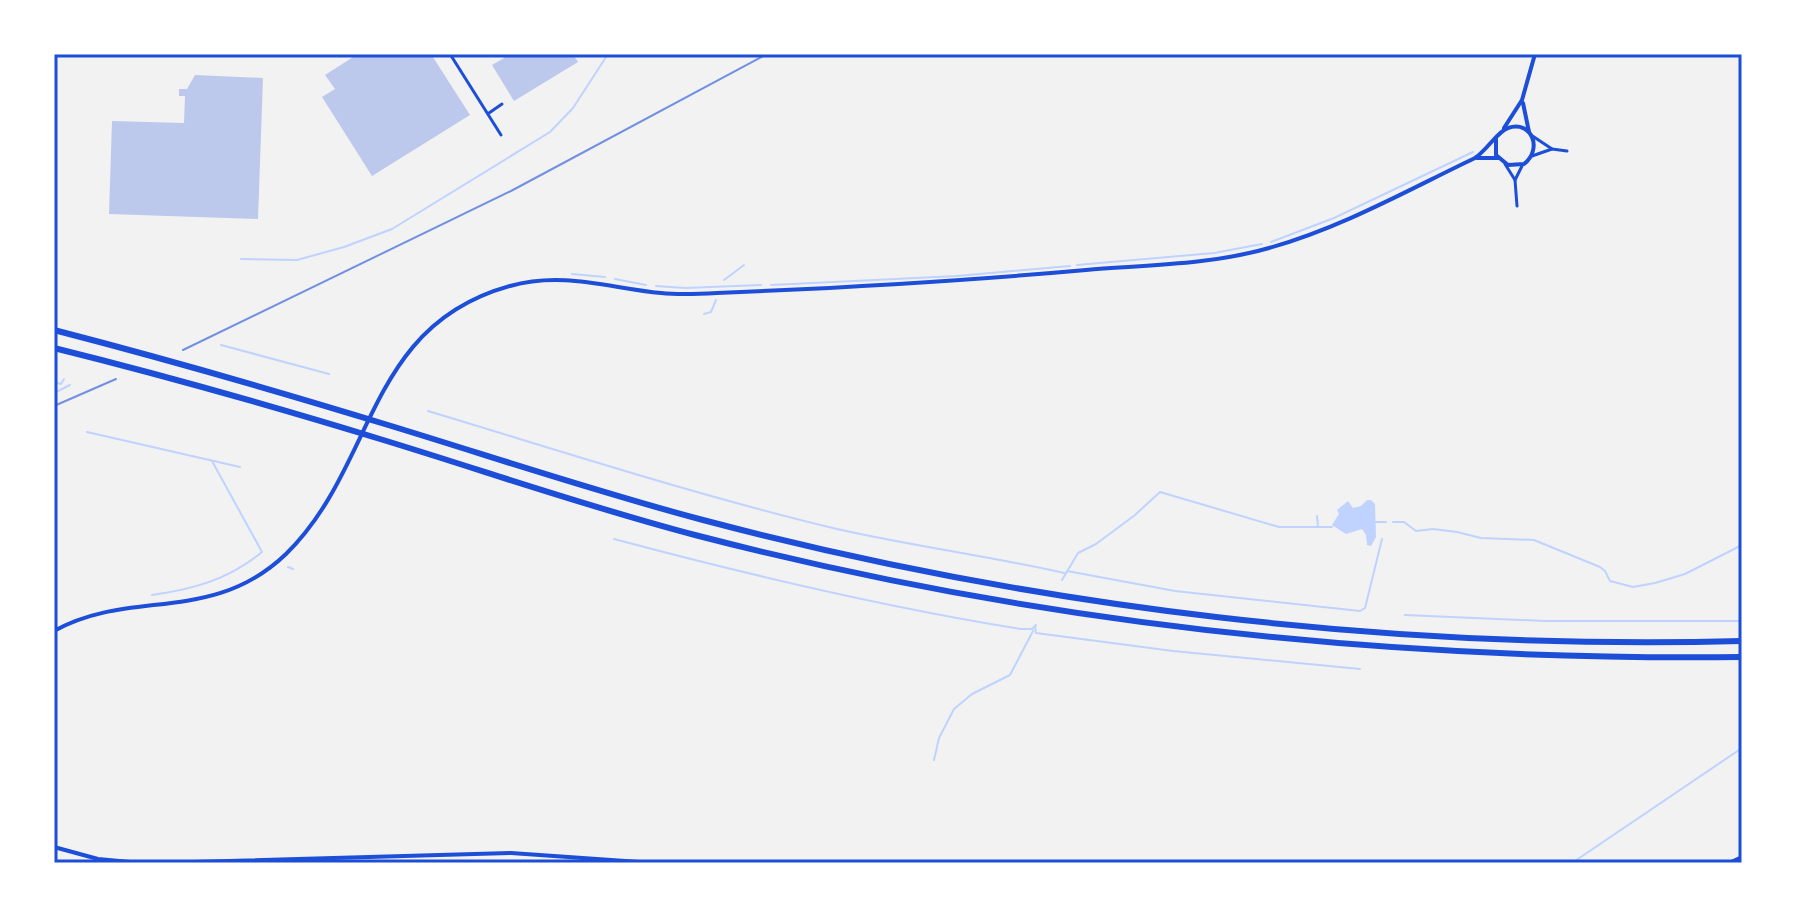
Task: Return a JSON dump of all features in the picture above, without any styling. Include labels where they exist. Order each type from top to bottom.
[{"type":"highway","points":[[54,330],[205,371],[703,520],[911,568],[1093,599],[1240,619],[1439,635],[1563,641],[1742,641]]},
{"type":"highway","points":[[54,348],[381,439],[564,498],[696,535],[885,579],[1063,611],[1255,636],[1414,650],[1569,658],[1742,657]]},
{"type":"street","points":[[450,54],[501,135]]},
{"type":"street","points":[[54,631],[100,614],[180,604],[220,594],[249,580],[283,557],[319,513],[386,384],[416,341],[448,313],[494,291],[525,282],[560,279],[674,294],[791,290],[984,279],[1214,259],[1269,248],[1316,233],[1475,158],[1496,139],[1522,100],[1535,54]]},
{"type":"street","points":[[1522,100],[1534,145],[1532,156]]},
{"type":"street","points":[[488,114],[502,104]]},
{"type":"street","points":[[1503,130],[1516,127],[1552,149],[1567,151]]},
{"type":"street","points":[[1496,139],[1498,158],[1515,180],[1517,206]]},
{"type":"street","points":[[1515,180],[1532,156],[1552,149]]},
{"type":"street","points":[[1475,158],[1498,158]]},
{"type":"street","points":[[1505,164],[1524,164]]},
{"type":"street","points":[[54,847],[98,859],[141,863]]},
{"type":"street","points":[[155,863],[511,853],[654,863]]},
{"type":"street","points":[[1729,863],[1742,857]]},
{"type":"water","points":[[1367,500],[1375,504],[1376,537],[1371,546],[1367,545],[1362,529],[1346,534],[1332,525],[1339,514],[1337,510],[1348,501],[1353,508]]},
{"type":"building","points":[[358,54],[431,54],[470,115],[372,176],[322,97],[335,89],[325,75]]},
{"type":"building","points":[[502,54],[573,54],[578,62],[514,101],[492,65],[504,58]]},
{"type":"building","points":[[195,75],[263,78],[258,219],[109,214],[112,121],[184,123],[185,96],[179,96],[179,89],[187,89]]},
{"type":"waterway","points":[[241,259],[297,260],[392,229],[550,132],[573,108],[608,54]]},
{"type":"waterway","points":[[1271,242],[1334,218],[1473,152]]},
{"type":"waterway","points":[[1077,265],[1214,253],[1262,244]]},
{"type":"waterway","points":[[724,280],[744,265]]},
{"type":"waterway","points":[[771,285],[957,276],[1070,266]]},
{"type":"waterway","points":[[572,274],[605,277]]},
{"type":"waterway","points":[[615,279],[646,285]]},
{"type":"waterway","points":[[656,286],[761,285]]},
{"type":"waterway","points":[[704,314],[711,312],[716,300]]},
{"type":"waterway","points":[[221,345],[329,374]]},
{"type":"waterway","points":[[54,382],[61,384],[64,379]]},
{"type":"waterway","points":[[54,393],[70,385]]},
{"type":"waterway","points":[[428,411],[785,516],[865,535],[1064,573]]},
{"type":"waterway","points":[[87,432],[240,467]]},
{"type":"waterway","points":[[152,595],[211,581],[237,569],[262,552],[212,461]]},
{"type":"waterway","points":[[1062,580],[1078,553],[1096,544],[1135,515],[1160,492],[1279,527],[1332,527]]},
{"type":"waterway","points":[[1317,516],[1318,527]]},
{"type":"waterway","points":[[1375,522],[1386,522]]},
{"type":"waterway","points":[[1393,522],[1404,522],[1416,531],[1433,529],[1481,538],[1534,540],[1600,567],[1610,581],[1633,587],[1685,574],[1742,545]]},
{"type":"waterway","points":[[614,539],[868,600],[1021,629],[1032,629],[1036,625]]},
{"type":"waterway","points":[[1067,571],[1175,591],[1360,611],[1365,608],[1382,539]]},
{"type":"waterway","points":[[288,567],[293,569]]},
{"type":"waterway","points":[[1405,615],[1545,621],[1742,621]]},
{"type":"waterway","points":[[1035,626],[1036,633],[1173,651],[1360,669]]},
{"type":"waterway","points":[[934,760],[939,738],[954,709],[972,694],[1010,675],[1033,631]]},
{"type":"waterway","points":[[1572,863],[1742,748]]},
{"type":"railway","points":[[183,350],[511,191],[767,54]]},
{"type":"railway","points":[[54,406],[116,379]]}]
